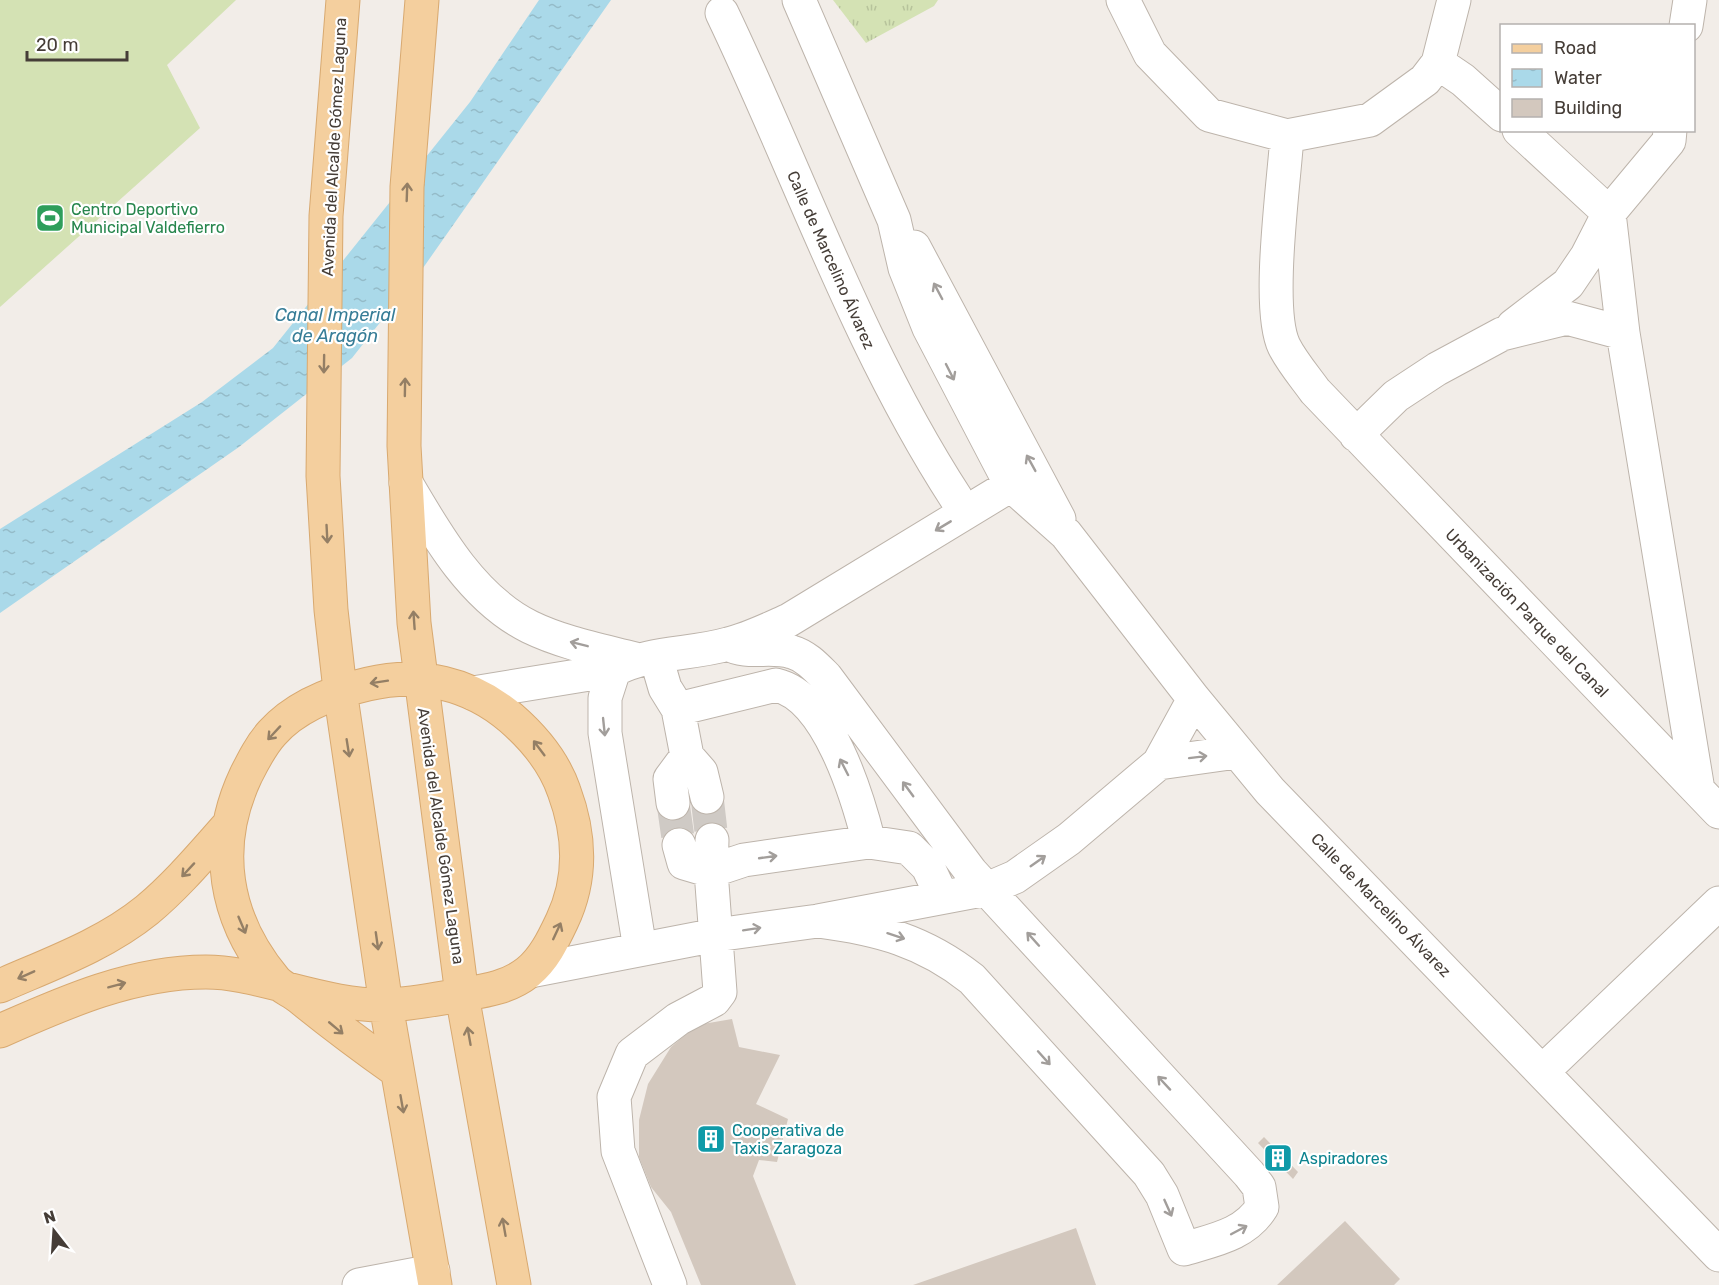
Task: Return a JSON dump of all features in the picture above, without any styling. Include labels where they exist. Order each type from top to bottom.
[{"type":"main road","name":"Avenida del Alcalde Gómez Laguna","points":[[343,0],[326,216],[324,476],[331,610],[340,690],[386,1005],[434,1278]]},
{"type":"main road","name":"Avenida del Alcalde Gómez Laguna","points":[[422,4],[407,187],[404,446],[420,678],[462,995],[514,1285]]},
{"type":"main road","points":[[0,1031],[98,990],[167,975],[206,972],[284,987],[347,1002],[386,1005],[501,988],[530,971],[551,944],[569,906],[577,860],[576,834],[562,787],[537,745],[502,711],[472,693],[420,678],[380,681],[340,690],[298,711],[272,733],[254,760],[238,792],[227,827],[225,851],[229,891],[248,940],[284,987],[341,1032],[397,1071]]},
{"type":"main road","points":[[0,986],[81,951],[120,929],[172,886],[227,827]]},
{"type":"street","name":"Calle de Marcelino Álvarez","points":[[799,0],[894,220],[905,268],[921,311],[966,403],[1011,485],[1066,534],[1194,699],[1270,791],[1719,1255]]},
{"type":"street","points":[[1123,0],[1150,54],[1209,115],[1287,136],[1370,120],[1425,80],[1438,63],[1454,0]]},
{"type":"street","points":[[1686,24],[1690,0]]},
{"type":"street","name":"Calle de Marcelino Álvarez","points":[[722,13],[880,369],[914,432],[956,498]]},
{"type":"street","points":[[1438,63],[1463,80],[1500,113]]},
{"type":"street","points":[[1521,132],[1609,213]]},
{"type":"street","points":[[1356,435],[1396,396],[1437,369],[1503,334],[1568,284],[1587,256],[1609,213],[1669,141],[1670,132]]},
{"type":"street","name":"Urbanización Parque del Canal","points":[[1287,136],[1277,321],[1284,345],[1315,392],[1709,801]]},
{"type":"street","name":"Urbanización Parque del Canal","points":[[1609,213],[1623,333],[1709,801]]},
{"type":"street","name":"Calle de Marcelino Álvarez","points":[[894,220],[919,254],[1039,478],[1066,534]]},
{"type":"street","points":[[1503,334],[1568,318],[1623,333]]},
{"type":"street","name":"Avenida del Alcalde Gómez Laguna","points":[[406,483],[451,555],[481,589],[511,616],[564,640],[635,662]]},
{"type":"street","points":[[472,693],[728,644],[789,620],[1011,485]]},
{"type":"street","points":[[728,644],[740,651],[792,652],[815,666],[838,692],[945,839],[987,889],[1249,1174],[1259,1187],[1262,1208],[1253,1222],[1233,1234],[1184,1250],[1173,1218],[1149,1174],[972,979],[953,964],[900,937],[864,927],[818,921]]},
{"type":"street","points":[[635,662],[665,688],[678,709],[687,756],[701,772],[707,797]]},
{"type":"street","points":[[635,662],[604,698],[605,733],[640,950]]},
{"type":"street","points":[[678,709],[776,685],[788,687],[801,696],[821,721],[851,782],[869,842]]},
{"type":"street","points":[[530,971],[716,935],[818,921],[987,889],[1016,877],[1069,839],[1159,763],[1194,699]]},
{"type":"street","points":[[1159,763],[1237,752]]},
{"type":"street","points":[[673,803],[670,779],[687,756]]},
{"type":"street","points":[[913,852],[930,848],[945,839]]},
{"type":"street","points":[[679,845],[684,863],[712,855],[744,860],[869,842],[909,848],[928,867],[942,897]]},
{"type":"street","points":[[670,1285],[618,1151],[614,1097],[632,1054],[678,1019],[714,1000],[720,992],[712,855]]},
{"type":"street","points":[[1542,1072],[1719,903]]},
{"type":"street","points":[[359,1285],[434,1278]]},
{"type":"green space","name":"Centro Deportivo Municipal Valdefierro","points":[[0,0],[236,0],[167,65],[200,128],[0,307]]},
{"type":"green space","points":[[833,0],[938,0],[934,6],[866,43]]},
{"type":"water","name":"Canal Imperial de Aragón","points":[[539,0],[611,0],[423,268],[352,358],[239,447],[0,613],[0,529],[202,402],[273,348],[470,102]]},
{"type":"building","name":"Cooperativa de Taxis Zaragoza","points":[[732,1019],[739,1047],[780,1055],[756,1104],[788,1119],[777,1162],[759,1160],[753,1176],[796,1285],[701,1285],[671,1212],[651,1187],[639,1157],[639,1120],[648,1084],[671,1047],[697,1025]]},
{"type":"building","name":"Aspiradores","points":[[1264,1137],[1298,1172],[1293,1179],[1258,1143]]},
{"type":"building","points":[[1345,1221],[1400,1279],[1394,1285],[1277,1285]]},
{"type":"building","points":[[1076,1228],[1096,1285],[913,1285]]},
{"type":"tunnel","points":[[707,797],[712,840]]},
{"type":"tunnel","points":[[673,803],[679,845]]},
{"type":"place","name":"Centro Deportivo Municipal Valdefierro","points":[[50,218]]},
{"type":"place","name":"Cooperativa de Taxis Zaragoza","points":[[711,1139]]},
{"type":"place","name":"Aspiradores","points":[[1278,1158]]}]
